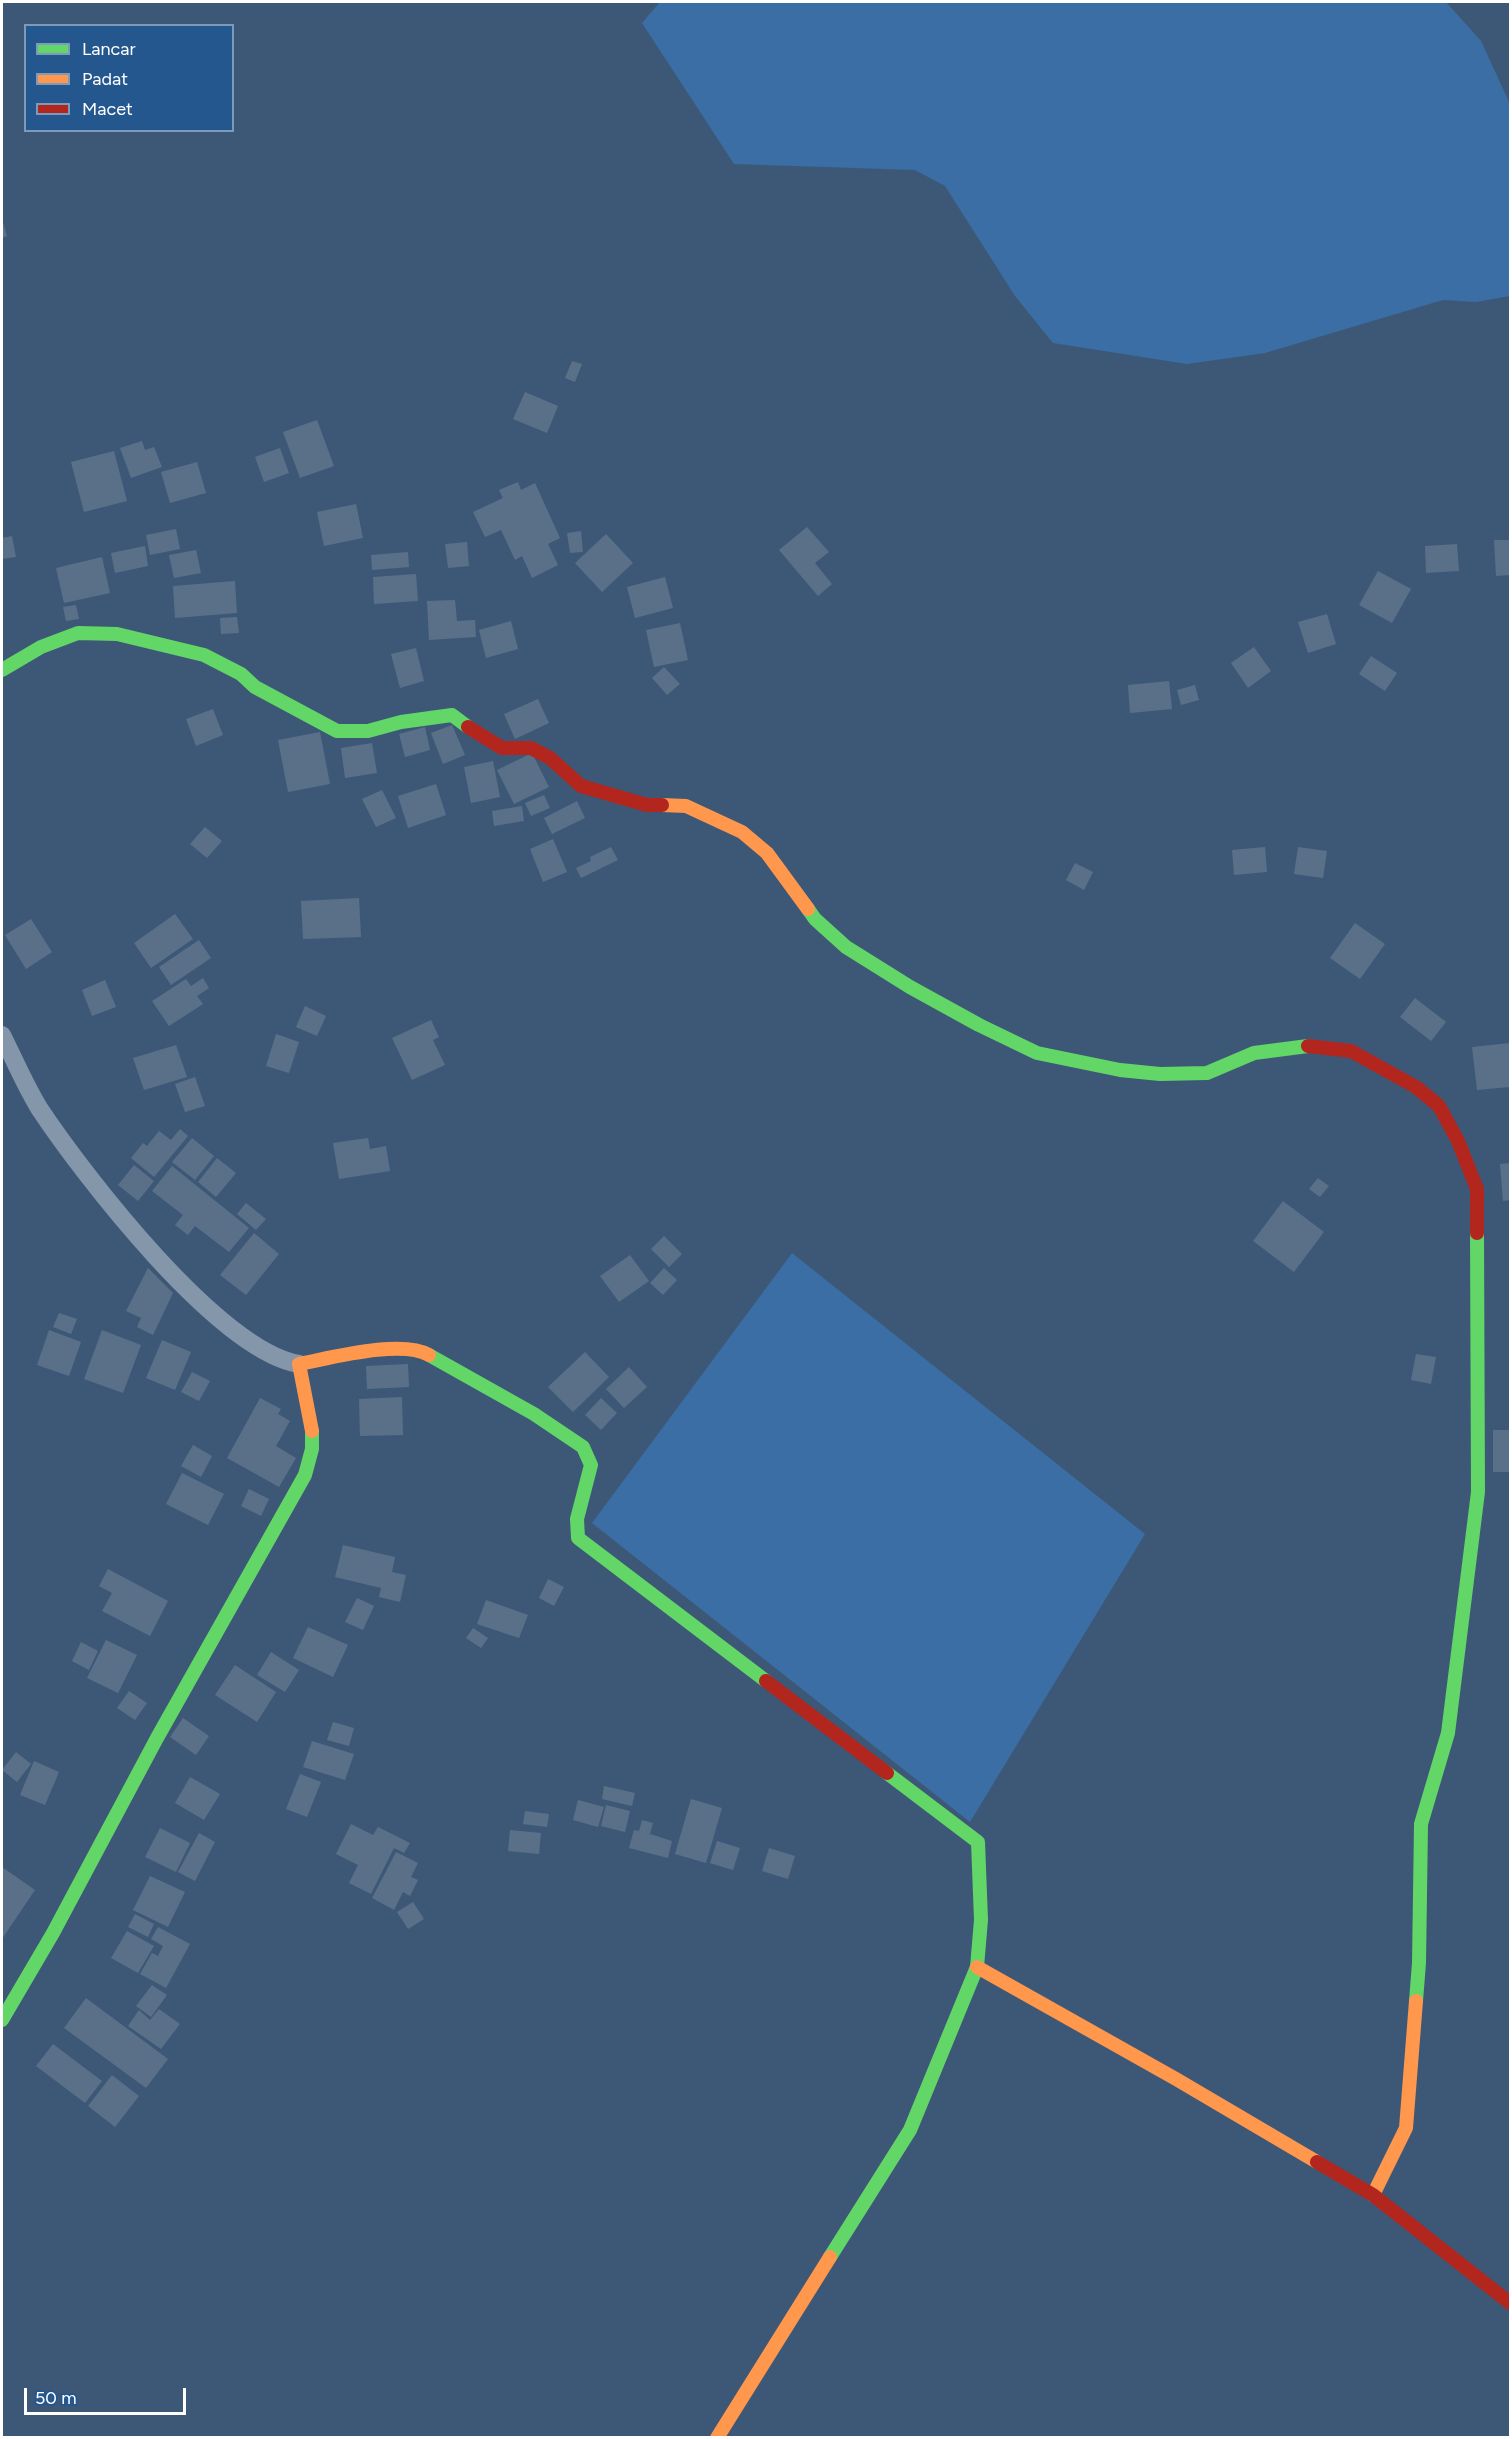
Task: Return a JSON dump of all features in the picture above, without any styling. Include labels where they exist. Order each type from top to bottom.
[{"type":"street","points":[[2,670],[41,647],[78,633],[117,634],[204,655],[241,674],[255,687],[337,731],[368,730],[401,722],[453,715],[477,734],[502,748],[531,748],[550,758],[581,786],[647,805],[686,806],[742,832],[767,853],[815,919],[846,947],[910,987],[979,1025],[1037,1053],[1120,1070],[1160,1074],[1207,1073],[1254,1053],[1308,1046],[1351,1051],[1416,1087],[1439,1106],[1458,1141],[1477,1189],[1478,1492],[1448,1733],[1421,1824],[1419,1963],[1406,2128],[1373,2195]]},
{"type":"street","points":[[2,1035],[38,1106],[74,1160],[137,1236],[191,1293],[249,1342],[283,1361],[299,1364],[382,1349],[422,1351],[534,1414],[576,1441],[583,1447],[591,1466],[576,1519],[578,1538],[978,1842],[981,1920],[977,1967],[910,2130],[717,2438]]},
{"type":"street","points":[[2,2020],[53,1933],[157,1738],[306,1475],[312,1449],[312,1428],[299,1364]]},
{"type":"street","points":[[977,1967],[1176,2079],[1373,2195],[1510,2303]]},
{"type":"shaded area","points":[[660,2],[1446,2],[1481,41],[1510,104],[1510,296],[1476,302],[1443,300],[1265,353],[1187,364],[1053,343],[1015,296],[945,186],[915,170],[734,164],[642,23]]},
{"type":"shaded area","points":[[792,1253],[1145,1534],[970,1822],[592,1523]]},
{"type":"building","points":[[2,219],[7,236],[2,238]]},
{"type":"building","points":[[572,361],[582,364],[575,382],[565,378]]},
{"type":"building","points":[[525,392],[558,406],[547,433],[513,419]]},
{"type":"building","points":[[317,420],[334,466],[300,478],[283,432]]},
{"type":"building","points":[[142,441],[145,450],[154,447],[162,467],[131,478],[120,448]]},
{"type":"building","points":[[280,448],[289,473],[264,482],[255,457]]},
{"type":"building","points":[[114,451],[127,501],[84,512],[71,462]]},
{"type":"building","points":[[197,462],[206,493],[170,503],[161,472]]},
{"type":"building","points":[[518,482],[521,490],[535,483],[560,538],[548,544],[558,565],[532,578],[522,556],[515,560],[501,530],[485,537],[473,512],[503,498],[499,490]]},
{"type":"building","points":[[356,504],[363,538],[324,546],[317,512]]},
{"type":"building","points":[[807,527],[829,552],[815,563],[832,584],[818,596],[779,550]]},
{"type":"building","points":[[176,529],[180,549],[150,555],[146,535]]},
{"type":"building","points":[[581,531],[583,552],[570,553],[567,533]]},
{"type":"building","points":[[606,534],[633,563],[602,592],[575,563]]},
{"type":"building","points":[[12,536],[16,557],[2,559],[2,538]]},
{"type":"building","points":[[1494,540],[1510,540],[1510,575],[1496,576]]},
{"type":"building","points":[[467,542],[469,566],[448,568],[445,544]]},
{"type":"building","points":[[1457,544],[1459,571],[1426,573],[1425,546]]},
{"type":"building","points":[[145,546],[148,566],[115,573],[111,553]]},
{"type":"building","points":[[196,550],[201,573],[174,578],[169,555]]},
{"type":"building","points":[[408,552],[409,567],[372,570],[371,555]]},
{"type":"building","points":[[102,557],[110,593],[64,603],[56,568]]},
{"type":"building","points":[[1378,571],[1411,589],[1392,623],[1359,605]]},
{"type":"building","points":[[416,574],[418,601],[374,604],[373,577]]},
{"type":"building","points":[[665,577],[673,608],[635,618],[627,587]]},
{"type":"building","points":[[235,581],[237,613],[175,618],[173,586]]},
{"type":"building","points":[[455,600],[457,621],[475,620],[476,637],[429,640],[427,601]]},
{"type":"building","points":[[76,605],[79,619],[66,621],[63,607]]},
{"type":"building","points":[[1327,614],[1336,644],[1308,653],[1298,622]]},
{"type":"building","points":[[237,617],[239,633],[221,634],[220,618]]},
{"type":"building","points":[[511,621],[518,649],[486,658],[479,630]]},
{"type":"building","points":[[680,623],[688,660],[654,667],[646,630]]},
{"type":"building","points":[[1254,647],[1271,671],[1248,688],[1231,663]]},
{"type":"building","points":[[416,648],[424,681],[400,688],[391,654]]},
{"type":"building","points":[[1371,656],[1397,673],[1385,691],[1359,674]]},
{"type":"building","points":[[664,667],[680,684],[667,695],[652,678]]},
{"type":"building","points":[[1169,681],[1172,709],[1130,713],[1128,685]]},
{"type":"building","points":[[1195,685],[1199,700],[1181,705],[1177,690]]},
{"type":"building","points":[[538,699],[549,723],[515,739],[504,714]]},
{"type":"building","points":[[213,709],[223,735],[196,746],[186,719]]},
{"type":"building","points":[[452,725],[465,755],[443,764],[431,733]]},
{"type":"building","points":[[425,727],[430,750],[405,757],[399,734]]},
{"type":"building","points":[[320,732],[330,784],[288,792],[278,740]]},
{"type":"building","points":[[372,743],[377,773],[345,778],[341,748]]},
{"type":"building","points":[[532,753],[549,787],[514,804],[497,770]]},
{"type":"building","points":[[493,761],[500,797],[471,803],[464,767]]},
{"type":"building","points":[[436,784],[446,815],[408,828],[398,796]]},
{"type":"building","points":[[382,790],[396,818],[376,827],[362,799]]},
{"type":"building","points":[[544,795],[550,808],[531,816],[525,803]]},
{"type":"building","points":[[577,801],[585,818],[552,834],[544,818]]},
{"type":"building","points":[[522,806],[524,821],[494,826],[492,811]]},
{"type":"building","points":[[205,827],[222,841],[207,858],[190,844]]},
{"type":"building","points":[[553,839],[567,872],[543,882],[530,849]]},
{"type":"building","points":[[611,847],[618,860],[581,878],[576,868],[591,861],[590,857]]},
{"type":"building","points":[[1265,847],[1267,872],[1234,875],[1232,850]]},
{"type":"building","points":[[1298,847],[1327,851],[1323,878],[1294,874]]},
{"type":"building","points":[[1075,863],[1093,872],[1084,890],[1066,880]]},
{"type":"building","points":[[359,898],[361,937],[303,939],[301,901]]},
{"type":"building","points":[[175,914],[193,939],[151,968],[134,943]]},
{"type":"building","points":[[31,919],[52,952],[26,969],[5,935]]},
{"type":"building","points":[[1355,923],[1385,944],[1360,979],[1330,958]]},
{"type":"building","points":[[199,940],[211,958],[171,985],[159,967]]},
{"type":"building","points":[[203,978],[209,988],[197,996],[203,1004],[169,1026],[152,1001],[186,979],[191,986]]},
{"type":"building","points":[[105,980],[116,1007],[92,1016],[82,990]]},
{"type":"building","points":[[1415,998],[1446,1022],[1431,1041],[1400,1017]]},
{"type":"building","points":[[305,1006],[326,1016],[317,1036],[296,1027]]},
{"type":"building","points":[[431,1020],[439,1037],[433,1040],[445,1065],[412,1080],[392,1038]]},
{"type":"building","points":[[276,1034],[299,1042],[289,1073],[266,1066]]},
{"type":"building","points":[[1510,1043],[1510,1087],[1477,1090],[1472,1047]]},
{"type":"building","points":[[176,1045],[187,1077],[144,1090],[133,1058]]},
{"type":"building","points":[[195,1077],[205,1106],[185,1112],[175,1084]]},
{"type":"building","points":[[180,1129],[188,1136],[154,1177],[131,1158],[143,1143],[147,1146],[159,1131],[171,1140]]},
{"type":"building","points":[[192,1138],[214,1156],[195,1180],[172,1162]]},
{"type":"building","points":[[368,1138],[370,1149],[386,1146],[390,1171],[339,1179],[333,1143]]},
{"type":"building","points":[[217,1158],[236,1173],[216,1197],[198,1182]]},
{"type":"building","points":[[1510,1163],[1510,1200],[1503,1201],[1500,1164]]},
{"type":"building","points":[[134,1165],[154,1181],[138,1201],[118,1185]]},
{"type":"building","points":[[172,1166],[249,1228],[229,1252],[195,1226],[188,1235],[175,1225],[183,1215],[152,1191]]},
{"type":"building","points":[[1318,1178],[1329,1186],[1320,1197],[1309,1189]]},
{"type":"building","points":[[1283,1201],[1324,1232],[1294,1272],[1253,1241]]},
{"type":"building","points":[[246,1203],[266,1219],[256,1230],[237,1214]]},
{"type":"building","points":[[254,1233],[279,1254],[246,1295],[220,1275]]},
{"type":"building","points":[[664,1236],[682,1254],[669,1267],[651,1249]]},
{"type":"building","points":[[630,1255],[649,1281],[619,1302],[600,1276]]},
{"type":"building","points":[[148,1268],[173,1293],[153,1335],[137,1327],[141,1318],[126,1311]]},
{"type":"building","points":[[664,1268],[677,1280],[663,1295],[650,1283]]},
{"type":"building","points":[[59,1313],[77,1319],[71,1334],[53,1327]]},
{"type":"building","points":[[49,1330],[81,1342],[69,1376],[37,1365]]},
{"type":"building","points":[[102,1330],[141,1345],[123,1393],[84,1379]]},
{"type":"building","points":[[162,1340],[191,1352],[175,1390],[146,1378]]},
{"type":"building","points":[[585,1352],[609,1377],[573,1412],[548,1387]]},
{"type":"building","points":[[1416,1354],[1436,1357],[1431,1384],[1411,1380]]},
{"type":"building","points":[[408,1364],[409,1387],[367,1389],[366,1366]]},
{"type":"building","points":[[629,1367],[647,1387],[624,1408],[606,1389]]},
{"type":"building","points":[[192,1372],[210,1381],[199,1401],[181,1392]]},
{"type":"building","points":[[402,1397],[403,1435],[360,1436],[359,1399]]},
{"type":"building","points":[[260,1398],[281,1409],[278,1414],[290,1421],[276,1446],[296,1458],[279,1487],[227,1458]]},
{"type":"building","points":[[601,1398],[617,1413],[601,1430],[585,1415]]},
{"type":"building","points":[[1493,1430],[1510,1430],[1510,1472],[1493,1472]]},
{"type":"building","points":[[193,1445],[212,1456],[201,1477],[181,1466]]},
{"type":"building","points":[[182,1473],[224,1494],[208,1525],[166,1504]]},
{"type":"building","points":[[249,1489],[269,1499],[261,1516],[241,1506]]},
{"type":"building","points":[[343,1545],[395,1557],[392,1572],[406,1575],[400,1602],[379,1597],[381,1588],[335,1577]]},
{"type":"building","points":[[108,1569],[168,1601],[150,1636],[102,1611],[112,1593],[99,1586]]},
{"type":"building","points":[[548,1579],[564,1587],[554,1606],[539,1598]]},
{"type":"building","points":[[357,1598],[374,1606],[363,1630],[345,1622]]},
{"type":"building","points":[[486,1600],[528,1615],[519,1638],[477,1624]]},
{"type":"building","points":[[308,1627],[348,1645],[333,1677],[293,1658]]},
{"type":"building","points":[[473,1628],[488,1638],[481,1648],[466,1638]]},
{"type":"building","points":[[106,1640],[137,1655],[118,1693],[87,1678]]},
{"type":"building","points":[[81,1642],[98,1651],[89,1670],[72,1661]]},
{"type":"building","points":[[271,1652],[299,1670],[285,1692],[257,1675]]},
{"type":"building","points":[[235,1665],[276,1692],[257,1722],[215,1695]]},
{"type":"building","points":[[129,1691],[147,1703],[135,1720],[117,1708]]},
{"type":"building","points":[[183,1718],[209,1736],[196,1755],[170,1737]]},
{"type":"building","points":[[333,1722],[354,1728],[349,1746],[327,1740]]},
{"type":"building","points":[[312,1741],[354,1754],[345,1780],[303,1767]]},
{"type":"building","points":[[16,1752],[31,1764],[17,1782],[2,1770]]},
{"type":"building","points":[[34,1761],[59,1772],[45,1805],[20,1795]]},
{"type":"building","points":[[300,1774],[321,1782],[307,1817],[286,1809]]},
{"type":"building","points":[[190,1777],[220,1794],[204,1820],[175,1803]]},
{"type":"building","points":[[604,1786],[635,1793],[632,1806],[602,1799]]},
{"type":"building","points":[[691,1799],[722,1808],[706,1863],[675,1854]]},
{"type":"building","points":[[578,1800],[604,1807],[598,1827],[573,1820]]},
{"type":"building","points":[[606,1805],[630,1811],[625,1832],[601,1826]]},
{"type":"building","points":[[525,1811],[549,1814],[547,1827],[523,1824]]},
{"type":"building","points":[[642,1820],[653,1823],[650,1834],[672,1841],[668,1858],[629,1848],[634,1830],[639,1831]]},
{"type":"building","points":[[351,1824],[373,1835],[378,1827],[410,1843],[404,1853],[394,1848],[371,1894],[349,1883],[358,1865],[336,1854]]},
{"type":"building","points":[[160,1828],[190,1843],[176,1872],[145,1857]]},
{"type":"building","points":[[510,1830],[541,1833],[539,1854],[508,1851]]},
{"type":"building","points":[[199,1833],[215,1842],[195,1881],[178,1872]]},
{"type":"building","points":[[717,1841],[740,1848],[733,1870],[710,1863]]},
{"type":"building","points":[[769,1848],[795,1856],[788,1879],[762,1871]]},
{"type":"building","points":[[396,1852],[418,1863],[411,1877],[418,1880],[410,1896],[403,1892],[394,1910],[372,1898]]},
{"type":"building","points":[[2,1867],[35,1890],[2,1939]]},
{"type":"building","points":[[150,1876],[185,1892],[168,1927],[133,1910]]},
{"type":"building","points":[[413,1902],[424,1919],[408,1929],[397,1912]]},
{"type":"building","points":[[135,1914],[154,1924],[148,1937],[128,1927]]},
{"type":"building","points":[[158,1927],[190,1944],[166,1988],[140,1974],[152,1953],[158,1956],[163,1946],[151,1939]]},
{"type":"building","points":[[127,1931],[154,1946],[138,1973],[111,1958]]},
{"type":"building","points":[[152,1985],[167,1995],[151,2017],[136,2006]]},
{"type":"building","points":[[86,1998],[168,2059],[146,2088],[64,2028]]},
{"type":"building","points":[[159,2009],[180,2024],[161,2049],[128,2026],[139,2010],[150,2020]]},
{"type":"building","points":[[53,2044],[102,2081],[85,2103],[36,2066]]},
{"type":"building","points":[[112,2075],[139,2096],[115,2127],[88,2106]]},
{"type":"traffic: fast","points":[[2,670],[41,647],[78,633],[117,634],[204,655],[241,674],[255,687],[337,731],[368,731],[401,722],[452,715],[468,727]]},
{"type":"traffic: fast","points":[[808,909],[815,919],[846,947],[910,987],[979,1025],[1037,1053],[1120,1070],[1160,1074],[1207,1073],[1254,1053],[1308,1046]]},
{"type":"traffic: fast","points":[[1416,2001],[1419,1963],[1421,1824],[1448,1733],[1478,1492],[1477,1233]]},
{"type":"traffic: fast","points":[[429,1355],[534,1414],[583,1447],[591,1465],[577,1519],[578,1538],[766,1681]]},
{"type":"traffic: fast","points":[[2,2020],[53,1933],[157,1738],[305,1475],[312,1449],[312,1431]]},
{"type":"traffic: fast","points":[[830,2257],[910,2130],[977,1967],[981,1920],[978,1842],[887,1773]]},
{"type":"traffic: slow","points":[[662,805],[686,806],[742,832],[767,853],[808,909]]},
{"type":"traffic: slow","points":[[312,1431],[299,1364],[384,1349],[417,1351],[429,1355]]},
{"type":"traffic: slow","points":[[977,1967],[1176,2079],[1317,2162]]},
{"type":"traffic: slow","points":[[1373,2195],[1406,2128],[1416,2001]]},
{"type":"traffic: slow","points":[[717,2438],[830,2257]]},
{"type":"traffic: jam","points":[[468,727],[502,748],[531,748],[550,758],[581,786],[647,805],[662,805]]},
{"type":"traffic: jam","points":[[1308,1046],[1351,1051],[1416,1087],[1439,1106],[1458,1141],[1477,1189],[1477,1233]]},
{"type":"traffic: jam","points":[[766,1681],[887,1773]]},
{"type":"traffic: jam","points":[[1317,2162],[1373,2195],[1510,2303]]}]
